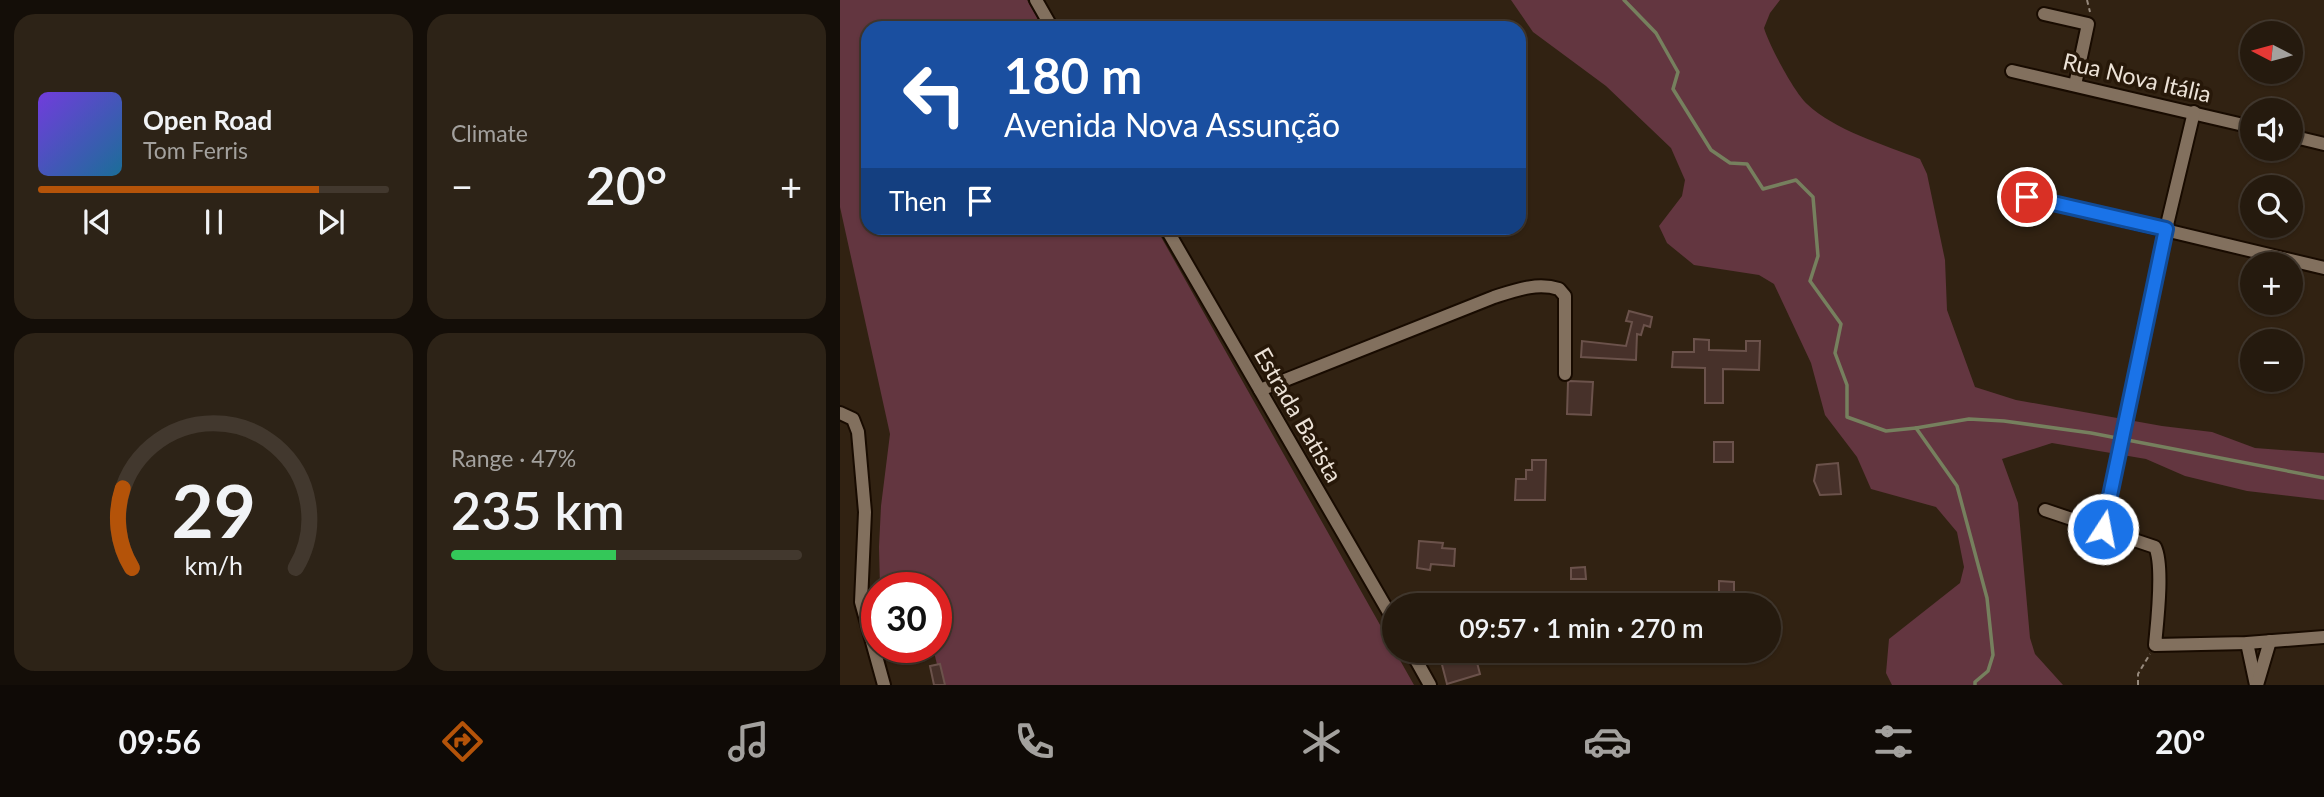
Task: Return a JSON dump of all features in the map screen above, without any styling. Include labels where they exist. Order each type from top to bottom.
[{"type":"street","points":[[1036,0],[1048,21]]},
{"type":"street","points":[[2044,14],[2088,24],[2075,85]]},
{"type":"street","name":"Rua Nova Itália","points":[[2012,71],[2240,124]]},
{"type":"street","points":[[2103,529],[2166,229],[2194,112]]},
{"type":"street","points":[[2303,139],[2324,144]]},
{"type":"street","points":[[2027,197],[2324,268]]},
{"type":"street","name":"Estrada Batista","points":[[1170,235],[1382,601]]},
{"type":"street","points":[[1260,390],[1494,297],[1531,286],[1556,288],[1563,293],[1565,374]]},
{"type":"street","points":[[840,413],[853,419],[859,432],[865,512],[861,602],[884,685]]},
{"type":"street","points":[[2045,510],[2151,544],[2157,550],[2155,645],[2247,643],[2324,637]]},
{"type":"street","points":[[2256,685],[2270,641]]},
{"type":"street","points":[[2247,643],[2256,685]]},
{"type":"street","points":[[1418,663],[1430,685]]},
{"type":"path","points":[[2138,685],[2138,674],[2155,645]]},
{"type":"shaded area","points":[[840,0],[1027,0],[1039,21],[861,21],[861,235],[1160,235],[1382,628],[1382,663],[1402,663],[1414,685],[942,685],[937,663],[952,663],[952,572],[880,572],[881,506],[890,434],[840,207]]},
{"type":"shaded area","points":[[1511,0],[1780,0],[1770,13],[1764,28],[1782,68],[1807,104],[1845,129],[1920,159],[1927,174],[1945,260],[1947,310],[1975,387],[2016,400],[2162,426],[2212,432],[2255,448],[2324,453],[2324,500],[2247,491],[2185,476],[2146,459],[2052,443],[2002,459],[2018,503],[2030,638],[2035,654],[2063,685],[1892,685],[1886,673],[1889,639],[1960,583],[1964,567],[1957,532],[1936,507],[1871,489],[1857,457],[1825,415],[1811,363],[1774,284],[1759,275],[1694,265],[1667,243],[1659,226],[1682,196],[1685,180],[1671,148],[1606,86],[1533,32]]},
{"type":"building","points":[[1629,311],[1652,317],[1650,327],[1644,325],[1641,335],[1637,334],[1636,360],[1581,357],[1582,341],[1626,346],[1632,322],[1626,321]]},
{"type":"building","points":[[1694,339],[1709,340],[1709,350],[1746,351],[1746,341],[1760,341],[1759,370],[1723,369],[1723,403],[1705,403],[1705,368],[1672,367],[1673,352],[1694,352]]},
{"type":"building","points":[[1570,381],[1593,382],[1591,415],[1567,414]]},
{"type":"building","points":[[1714,442],[1733,442],[1733,462],[1714,462]]},
{"type":"building","points":[[1532,460],[1546,460],[1545,500],[1515,500],[1516,479],[1526,479],[1526,470],[1532,470]]},
{"type":"building","points":[[1838,463],[1841,494],[1820,495],[1814,481],[1817,465]]},
{"type":"building","points":[[1419,541],[1443,543],[1442,548],[1455,549],[1454,566],[1431,564],[1430,570],[1417,568]]},
{"type":"building","points":[[1585,567],[1586,579],[1571,579],[1571,568]]},
{"type":"building","points":[[1719,581],[1734,582],[1734,593],[1719,593]]},
{"type":"building","points":[[1442,663],[1477,663],[1480,674],[1447,684]]},
{"type":"building","points":[[940,664],[945,685],[934,685],[930,666]]},
{"type":"waterway","points":[[1624,0],[1656,33],[1678,72],[1673,89],[1711,150],[1730,163],[1747,164],[1763,189],[1796,180],[1813,197],[1818,256],[1810,281],[1841,324],[1835,353],[1847,385],[1847,417],[1886,431],[1916,428],[1957,486],[1987,598],[1993,655],[1988,671],[1975,685]]},
{"type":"waterway","points":[[1916,428],[1969,419],[2004,421],[2091,433],[2324,478]]},
{"type":"route","points":[[2027,197],[2166,229],[2103,529]]}]
